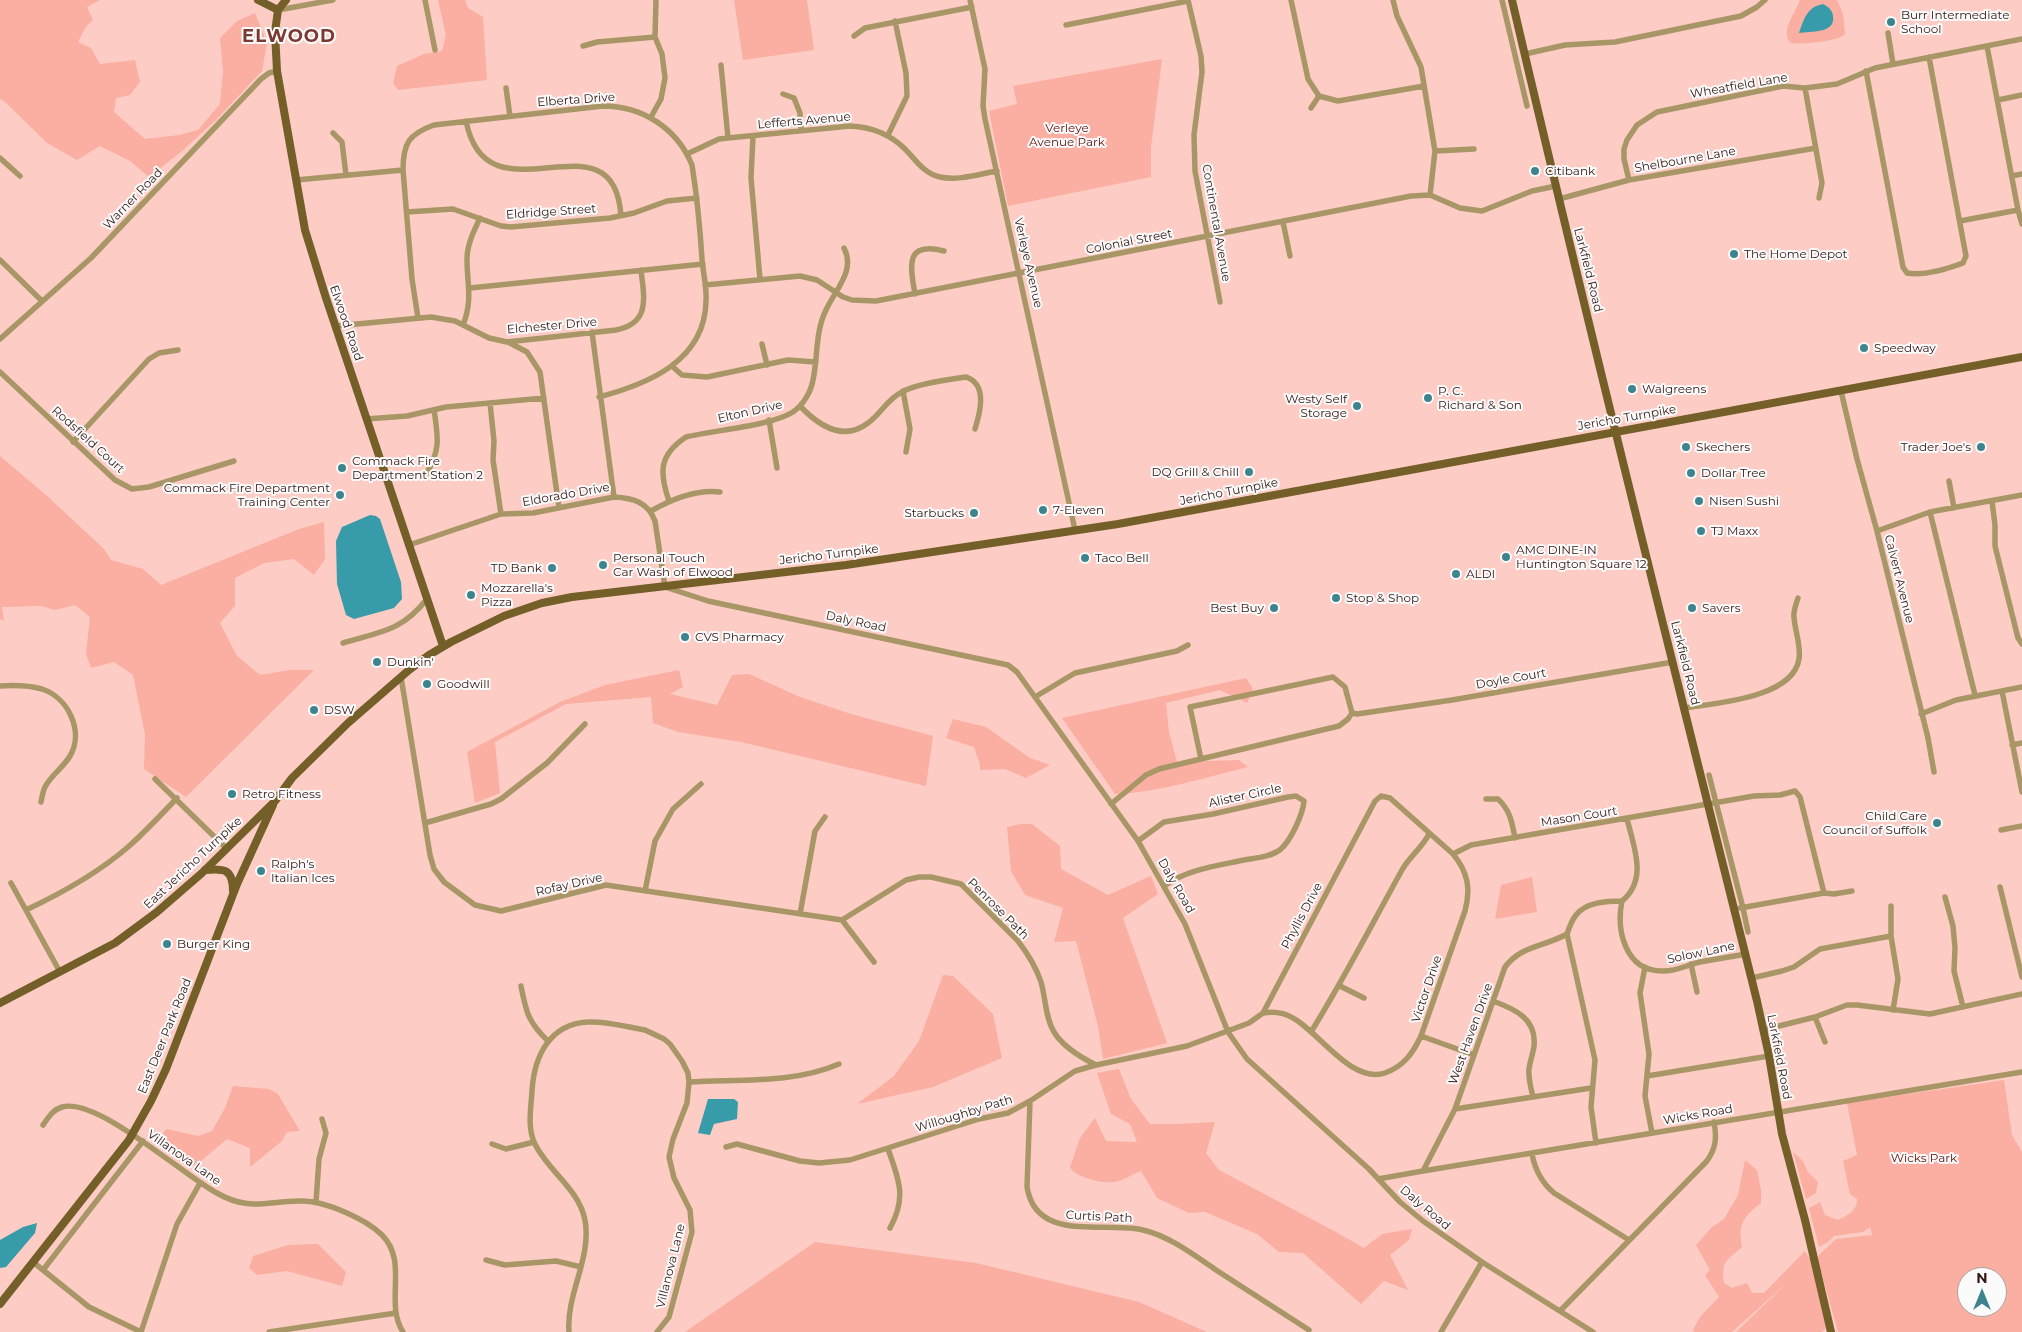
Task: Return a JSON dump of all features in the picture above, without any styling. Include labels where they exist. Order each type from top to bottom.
[{"type":"main road","points":[[258,0],[278,10],[286,0]]},
{"type":"main road","name":"Larkfield Road","points":[[1512,0],[1673,662],[1713,803],[1739,908],[1746,954],[1769,1056],[1778,1112],[1830,1332]]},
{"type":"main road","name":"Elwood Road","points":[[278,10],[275,32],[277,71],[305,230],[366,420],[443,646]]},
{"type":"main road","name":"Jericho Turnpike","points":[[443,646],[490,622],[542,603],[846,564],[1075,530],[2022,357]]},
{"type":"main road","name":"East Jericho Turnpike","points":[[0,1003],[115,943],[157,912],[205,870],[275,801],[292,778],[348,723],[401,677],[443,646]]},
{"type":"main road","name":"East Deer Park Road","points":[[0,1304],[132,1135],[166,1069],[233,895],[275,801]]},
{"type":"main road","points":[[205,870],[223,869],[227,872],[233,886],[233,895]]},
{"type":"street","points":[[278,10],[333,0]]},
{"type":"street","points":[[425,0],[436,50]]},
{"type":"street","points":[[651,117],[661,99],[665,78],[662,54],[655,38],[656,0]]},
{"type":"street","name":"Verleye Avenue","points":[[970,0],[985,69],[983,106],[1075,530]]},
{"type":"street","points":[[1066,25],[1188,0]]},
{"type":"street","name":"Continental Avenue","points":[[1188,0],[1201,56],[1202,72],[1194,135],[1194,153],[1220,302]]},
{"type":"street","points":[[1291,0],[1308,79],[1319,96],[1338,101],[1424,86]]},
{"type":"street","points":[[1393,0],[1397,16],[1421,67],[1435,151],[1430,195]]},
{"type":"street","points":[[1502,0],[1527,106]]},
{"type":"street","points":[[1525,54],[1565,45],[1615,42],[1742,16],[1765,0]]},
{"type":"street","points":[[854,36],[865,28],[972,7]]},
{"type":"street","points":[[888,135],[907,96],[908,85],[896,21]]},
{"type":"street","points":[[1888,33],[1893,64]]},
{"type":"street","points":[[583,46],[597,42],[655,38]]},
{"type":"street","name":"Wheatfield Lane","points":[[1629,180],[1624,159],[1624,149],[1632,132],[1647,117],[1657,112],[1783,86],[1806,88],[1837,84],[1866,71],[1893,64],[2022,39]]},
{"type":"street","points":[[1987,46],[2022,224]]},
{"type":"street","points":[[1866,71],[1903,267],[1908,273],[1915,274],[1940,270],[1963,263],[1966,256],[1929,58]]},
{"type":"street","points":[[721,65],[728,138]]},
{"type":"street","name":"Warner Road","points":[[0,339],[91,258],[260,79],[269,73],[277,71]]},
{"type":"street","points":[[506,88],[510,116]]},
{"type":"street","points":[[1806,88],[1822,183],[1820,198]]},
{"type":"street","points":[[783,94],[794,98],[798,105],[801,130]]},
{"type":"street","points":[[1998,100],[2022,95]]},
{"type":"street","points":[[1310,108],[1319,96]]},
{"type":"street","name":"Elberta Drive","points":[[418,318],[412,279],[403,170],[406,146],[409,139],[419,130],[434,125],[612,106],[638,111],[651,117],[670,132],[687,154],[692,165],[697,198],[706,302],[700,330],[694,343],[673,367]]},
{"type":"street","points":[[466,121],[472,142],[479,152],[486,159],[504,168],[526,170],[578,165],[596,169],[612,183],[620,204],[621,216]]},
{"type":"street","name":"Lefferts Avenue","points":[[687,154],[719,139],[801,130],[863,126],[888,135],[903,147],[928,173],[937,177],[957,178],[997,171]]},
{"type":"street","points":[[333,134],[342,142],[346,175]]},
{"type":"street","points":[[753,136],[751,178],[760,279]]},
{"type":"street","name":"Shelbourne Lane","points":[[1559,199],[1629,180],[1816,148]]},
{"type":"street","points":[[1435,151],[1474,149]]},
{"type":"street","points":[[0,158],[20,176]]},
{"type":"street","points":[[296,180],[403,170]]},
{"type":"street","points":[[2012,176],[2022,174]]},
{"type":"street","name":"Colonial Street","points":[[705,285],[787,276],[810,277],[852,300],[876,302],[1411,196],[1430,195],[1460,208],[1482,211],[1532,191],[1556,186]]},
{"type":"street","name":"Eldridge Street","points":[[407,212],[453,209],[501,226],[511,227],[621,216],[667,201],[697,198]]},
{"type":"street","points":[[1960,220],[2018,210]]},
{"type":"street","points":[[463,325],[470,307],[467,257],[469,245],[480,218]]},
{"type":"street","points":[[1283,222],[1290,256]]},
{"type":"street","name":"Elton Drive","points":[[669,501],[662,479],[662,470],[664,460],[677,442],[686,437],[769,420],[787,414],[800,406],[813,383],[821,321],[837,293],[849,264],[844,248]]},
{"type":"street","points":[[916,294],[910,263],[914,255],[920,249],[931,248],[944,251]]},
{"type":"street","points":[[0,260],[42,301]]},
{"type":"street","points":[[470,288],[703,264]]},
{"type":"street","name":"Elchester Drive","points":[[336,326],[418,318],[444,318],[489,338],[507,342],[626,328],[641,315],[644,306],[641,270]]},
{"type":"street","points":[[592,332],[614,497]]},
{"type":"street","points":[[507,342],[528,352],[540,372],[559,508]]},
{"type":"street","points":[[762,344],[767,365]]},
{"type":"street","points":[[73,442],[149,359],[160,353],[178,350]]},
{"type":"street","points":[[600,397],[638,386],[673,367],[682,375],[706,377],[798,360],[816,362]]},
{"type":"street","name":"Rodsfield Court","points":[[0,372],[115,480],[132,489],[149,487],[234,461]]},
{"type":"street","points":[[800,406],[809,416],[828,429],[848,431],[858,429],[869,423],[887,402],[903,391],[966,377],[972,379],[978,385],[981,401],[975,429]]},
{"type":"street","points":[[903,391],[910,429],[906,452]]},
{"type":"street","name":"Calvert Avenue","points":[[1841,391],[1877,532],[1934,772]]},
{"type":"street","points":[[366,420],[407,416],[434,410],[490,403],[544,398]]},
{"type":"street","points":[[490,403],[494,440],[493,460],[501,514]]},
{"type":"street","points":[[426,474],[434,462],[438,450],[434,410]]},
{"type":"street","points":[[769,420],[778,468]]},
{"type":"street","points":[[1949,481],[1954,508]]},
{"type":"street","points":[[665,587],[657,532],[651,511],[669,501],[706,490],[720,492]]},
{"type":"street","points":[[1877,532],[1930,512],[2022,495]]},
{"type":"street","name":"Eldorado Drive","points":[[409,545],[501,514],[533,513],[614,497],[637,501],[651,511]]},
{"type":"street","points":[[1992,501],[1995,546],[2018,638],[2022,644]]},
{"type":"street","points":[[1930,512],[1975,696]]},
{"type":"street","name":"Daly Road","points":[[665,587],[708,601],[1008,665],[1017,672],[1138,841],[1186,924],[1228,1032],[1247,1059],[1369,1169],[1400,1202],[1423,1222],[1482,1262],[1593,1332]]},
{"type":"street","points":[[1685,708],[1743,698],[1782,685],[1793,673],[1799,661],[1800,648],[1793,616],[1798,598]]},
{"type":"street","points":[[343,643],[397,627],[418,611],[427,599]]},
{"type":"street","points":[[1034,697],[1075,673],[1177,651],[1188,645]]},
{"type":"street","name":"Doyle Court","points":[[1352,713],[1358,714],[1452,700],[1673,662]]},
{"type":"street","name":"Rofay Drive","points":[[401,677],[434,869],[444,882],[475,905],[501,911],[606,885],[842,920]]},
{"type":"street","points":[[1111,804],[1146,775],[1159,769],[1201,759],[1339,726],[1348,720],[1352,713],[1345,687],[1333,677],[1190,707],[1201,759]]},
{"type":"street","points":[[0,686],[17,685],[44,690],[62,703],[72,718],[75,729],[73,748],[70,756],[45,786],[41,802]]},
{"type":"street","points":[[1921,714],[1956,700],[2022,687]]},
{"type":"street","points":[[2002,691],[2022,792]]},
{"type":"street","points":[[425,823],[491,804],[501,798],[547,763],[585,724]]},
{"type":"street","points":[[2012,745],[2022,743]]},
{"type":"street","name":"Larkfield Road","points":[[1709,775],[1713,803]]},
{"type":"street","points":[[155,779],[177,798],[226,848]]},
{"type":"street","points":[[645,891],[655,841],[673,809],[701,784]]},
{"type":"street","name":"Mason Court","points":[[1453,854],[1471,845],[1754,796],[1780,795],[1795,792],[1800,797],[1824,893]]},
{"type":"street","name":"Alister Circle","points":[[1138,841],[1164,822],[1174,819],[1206,815],[1288,797],[1296,796],[1304,801],[1303,812],[1281,849],[1259,857],[1188,872],[1164,886]]},
{"type":"street","name":"Victor Drive","points":[[1263,1013],[1272,1012],[1291,1017],[1357,1070],[1380,1074],[1393,1070],[1404,1063],[1414,1051],[1468,902],[1468,884],[1462,864],[1453,854],[1390,798],[1381,796]]},
{"type":"street","name":"Phyllis Drive","points":[[1263,1013],[1366,817],[1375,801],[1381,796]]},
{"type":"street","points":[[26,910],[66,890],[96,872],[127,848],[177,798]]},
{"type":"street","points":[[1486,799],[1498,799],[1505,805],[1510,814],[1516,838]]},
{"type":"street","points":[[800,914],[815,832],[825,817]]},
{"type":"street","points":[[1596,1143],[1591,1107],[1591,1088],[1595,1060],[1567,934],[1576,915],[1583,908],[1601,902],[1622,901],[1634,887],[1638,870],[1637,859],[1627,819]]},
{"type":"street","points":[[2001,830],[2022,826]]},
{"type":"street","points":[[1311,1032],[1340,986],[1402,869],[1425,842],[1429,834]]},
{"type":"street","name":"Penrose Path","points":[[842,920],[906,880],[931,877],[961,884],[1026,951],[1041,982],[1049,1021],[1058,1037],[1077,1055],[1096,1065]]},
{"type":"street","points":[[11,883],[60,972]]},
{"type":"street","points":[[2000,887],[2022,977]]},
{"type":"street","points":[[1739,908],[1852,890]]},
{"type":"street","points":[[1945,897],[1953,926],[1954,970],[1964,1007]]},
{"type":"street","points":[[1622,901],[1619,915],[1622,938],[1631,956],[1645,968],[1640,993],[1649,1054],[1645,1096],[1652,1133]]},
{"type":"street","points":[[1892,906],[1890,936],[1898,978],[1893,1010]]},
{"type":"street","name":"Larkfield Road","points":[[1739,908],[1748,932]]},
{"type":"street","points":[[842,920],[874,962]]},
{"type":"street","name":"West Haven Drive","points":[[1423,1171],[1455,1109],[1505,967],[1512,957],[1521,951],[1548,944],[1567,934]]},
{"type":"street","points":[[1752,978],[1782,972],[1794,967],[1820,949],[1890,936]]},
{"type":"street","name":"Solow Lane","points":[[1645,968],[1660,972],[1668,971],[1691,964],[1746,954]]},
{"type":"street","points":[[1691,964],[1697,992]]},
{"type":"street","points":[[521,986],[525,1009],[532,1024],[548,1041],[538,1057],[533,1076],[530,1121],[534,1142],[542,1156],[576,1199],[582,1210],[585,1222],[584,1255],[570,1311],[569,1332]]},
{"type":"street","points":[[1340,986],[1364,998]]},
{"type":"street","points":[[1763,1030],[1815,1017],[1847,1005],[1930,1014],[2022,994]]},
{"type":"street","points":[[1493,1001],[1520,1013],[1532,1026],[1534,1046],[1529,1070],[1532,1097]]},
{"type":"street","points":[[1228,1032],[1249,1023],[1263,1013]]},
{"type":"street","points":[[1815,1017],[1825,1042]]},
{"type":"street","name":"Villanova Lane","points":[[548,1041],[568,1028],[588,1022],[645,1030],[654,1033],[670,1044],[688,1073],[687,1103],[673,1139],[669,1157],[674,1178],[690,1210],[692,1232],[669,1317],[657,1332]]},
{"type":"street","name":"Willoughby Path","points":[[726,1147],[737,1144],[800,1161],[819,1163],[850,1160],[979,1119],[1008,1113],[1030,1101],[1075,1071],[1186,1046],[1228,1032]]},
{"type":"street","points":[[1421,1036],[1474,1055]]},
{"type":"street","points":[[1647,1076],[1769,1056]]},
{"type":"street","points":[[689,1082],[807,1074],[822,1071],[839,1064]]},
{"type":"street","name":"Wicks Road","points":[[1378,1180],[1714,1122],[2022,1072]]},
{"type":"street","points":[[1455,1109],[1591,1088]]},
{"type":"street","name":"Curtis Path","points":[[1030,1101],[1028,1198],[1041,1216],[1052,1223],[1064,1225],[1130,1228],[1158,1235],[1185,1249],[1309,1330]]},
{"type":"street","name":"Villanova Lane","points":[[44,1125],[55,1110],[68,1106],[81,1107],[93,1111],[143,1141],[200,1183],[230,1200],[245,1204],[274,1204],[296,1201],[316,1202],[365,1222],[383,1236],[389,1244],[396,1262],[396,1313],[397,1322],[403,1332]]},
{"type":"street","points":[[316,1202],[319,1159],[326,1133],[322,1119]]},
{"type":"street","points":[[1560,1310],[1712,1154],[1716,1142],[1714,1122]]},
{"type":"street","points":[[43,1270],[143,1141]]},
{"type":"street","points":[[492,1144],[506,1150],[534,1142]]},
{"type":"street","points":[[888,1149],[900,1183],[901,1197],[896,1216],[890,1228]]},
{"type":"street","points":[[1532,1154],[1534,1165],[1545,1185],[1554,1193],[1629,1240]]},
{"type":"street","points":[[33,1262],[89,1307],[141,1332],[174,1233],[200,1183]]},
{"type":"street","points":[[486,1260],[505,1265],[556,1261],[580,1267]]},
{"type":"street","points":[[1441,1332],[1482,1262]]},
{"type":"street","points":[[269,1332],[396,1313]]},
{"type":"green space","points":[[0,0],[100,0],[87,7],[93,20],[85,28],[78,42],[91,48],[100,64],[135,60],[140,82],[130,95],[116,98],[114,112],[145,139],[179,135],[198,130],[220,104],[223,71],[220,38],[237,21],[255,13],[267,43],[262,71],[216,120],[181,152],[149,177],[130,161],[100,146],[77,160],[47,143],[0,99]]},
{"type":"green space","points":[[438,0],[465,0],[468,8],[483,17],[487,80],[398,90],[393,83],[397,66],[424,54],[442,51],[446,35]]},
{"type":"green space","points":[[734,0],[807,0],[814,50],[743,60]]},
{"type":"green space","points":[[1800,0],[1837,0],[1843,14],[1845,34],[1836,39],[1820,42],[1791,43],[1787,33],[1788,28]]},
{"type":"green space","name":"Verleye Avenue Park","points":[[1162,59],[1151,147],[1151,177],[1008,206],[989,111],[1017,104],[1013,86]]},
{"type":"green space","points":[[0,456],[46,495],[104,549],[111,560],[143,569],[161,585],[299,529],[324,522],[325,559],[314,575],[294,559],[264,563],[235,578],[235,606],[220,623],[237,656],[260,675],[291,670],[314,670],[186,797],[144,769],[145,735],[133,675],[114,662],[91,668],[86,654],[90,617],[75,605],[55,610],[41,606],[2,607],[4,621],[0,619]]},
{"type":"green space","points":[[679,670],[683,687],[670,694],[717,705],[732,675],[749,674],[800,697],[851,714],[933,736],[926,786],[741,742],[678,732],[653,723],[651,697],[566,704],[495,742],[500,793],[475,803],[467,752],[560,702],[605,685]]},
{"type":"green space","points":[[1246,678],[1253,689],[1247,703],[1220,690],[1166,703],[1169,732],[1177,762],[1239,760],[1248,767],[1182,784],[1147,791],[1115,794],[1062,718]]},
{"type":"green space","points":[[953,719],[986,727],[1030,758],[1050,765],[1026,778],[1005,769],[980,770],[974,747],[946,738]]},
{"type":"green space","points":[[1032,824],[1060,846],[1061,869],[1108,895],[1151,876],[1158,894],[1123,918],[1167,1043],[1103,1059],[1098,1026],[1076,941],[1054,942],[1063,908],[1025,895],[1011,871],[1007,827]]},
{"type":"green space","points":[[1532,877],[1537,912],[1495,919],[1501,885]]},
{"type":"green space","points":[[943,975],[953,976],[993,1014],[1002,1058],[933,1087],[857,1104],[894,1076],[919,1041]]},
{"type":"green space","points":[[1119,1069],[1131,1099],[1150,1124],[1215,1122],[1206,1153],[1219,1170],[1364,1248],[1382,1234],[1412,1229],[1409,1240],[1390,1255],[1408,1290],[1384,1281],[1361,1304],[1303,1253],[1279,1252],[1257,1234],[1205,1212],[1189,1213],[1157,1198],[1141,1171],[1121,1180],[1109,1182],[1083,1177],[1073,1171],[1070,1167],[1080,1138],[1095,1118],[1106,1141],[1137,1142],[1130,1124],[1111,1114],[1097,1073]]},
{"type":"green space","name":"Wicks Park","points":[[2004,1080],[2012,1135],[2022,1152],[2022,1332],[1838,1332],[1817,1257],[1836,1239],[1872,1235],[1870,1227],[1863,1232],[1834,1236],[1819,1247],[1809,1208],[1820,1202],[1825,1215],[1838,1220],[1854,1210],[1857,1199],[1850,1194],[1843,1161],[1857,1155],[1847,1103]]},
{"type":"green space","points":[[233,1086],[269,1089],[278,1094],[300,1131],[287,1132],[282,1141],[250,1167],[250,1148],[227,1139],[195,1166],[156,1143],[166,1129],[198,1136],[212,1131],[225,1108]]},
{"type":"green space","points":[[1793,1152],[1803,1161],[1808,1172],[1818,1182],[1816,1193],[1806,1199]]},
{"type":"green space","points":[[1745,1160],[1757,1170],[1761,1190],[1761,1203],[1743,1222],[1741,1232],[1742,1247],[1732,1255],[1724,1266],[1724,1283],[1732,1288],[1747,1283],[1752,1293],[1764,1293],[1805,1251],[1811,1261],[1827,1327],[1822,1332],[1736,1332],[1789,1281],[1732,1332],[1694,1332],[1693,1330],[1700,1317],[1719,1297],[1705,1275],[1710,1270],[1696,1245],[1711,1228],[1724,1219],[1738,1195]]},
{"type":"green space","points":[[815,1242],[976,1263],[1139,1302],[1207,1332],[685,1332]]},
{"type":"green space","points":[[318,1244],[346,1272],[342,1286],[287,1271],[257,1275],[249,1268],[253,1256],[288,1245]]},
{"type":"water","points":[[1823,4],[1830,8],[1833,16],[1833,22],[1830,26],[1821,31],[1799,33],[1810,11]]},
{"type":"water","points":[[370,515],[380,519],[401,582],[402,599],[394,608],[354,619],[346,615],[337,584],[336,541],[342,527]]},
{"type":"water","points":[[708,1099],[734,1099],[738,1102],[737,1119],[714,1124],[710,1135],[698,1133]]},
{"type":"water","points":[[37,1223],[35,1233],[6,1267],[0,1268],[0,1240],[23,1227]]},
{"type":"place","name":"Burr Intermediate School","points":[[1891,22]]},
{"type":"place","name":"Citibank","points":[[1535,171]]},
{"type":"place","name":"The Home Depot","points":[[1734,254]]},
{"type":"place","name":"Speedway","points":[[1864,348]]},
{"type":"place","name":"Walgreens","points":[[1632,389]]},
{"type":"place","name":"P. C. Richard & Son","points":[[1428,398]]},
{"type":"place","name":"Westy Self Storage","points":[[1357,406]]},
{"type":"place","name":"Skechers","points":[[1686,447]]},
{"type":"place","name":"Trader Joe's","points":[[1981,447]]},
{"type":"place","name":"Commack Fire Department Station 2","points":[[342,468]]},
{"type":"place","name":"DQ Grill & Chill","points":[[1249,472]]},
{"type":"place","name":"Dollar Tree","points":[[1691,473]]},
{"type":"place","name":"Commack Fire Department Training Center","points":[[340,495]]},
{"type":"place","name":"Nisen Sushi","points":[[1699,501]]},
{"type":"place","name":"7-Eleven","points":[[1043,510]]},
{"type":"place","name":"Starbucks","points":[[974,513]]},
{"type":"place","name":"TJ Maxx","points":[[1701,531]]},
{"type":"place","name":"AMC DINE-IN Huntington Square 12","points":[[1506,557]]},
{"type":"place","name":"Taco Bell","points":[[1085,558]]},
{"type":"place","name":"Personal Touch Car Wash of Elwood","points":[[603,565]]},
{"type":"place","name":"TD Bank","points":[[552,568]]},
{"type":"place","name":"ALDI","points":[[1456,574]]},
{"type":"place","name":"Mozzarella's Pizza","points":[[471,595]]},
{"type":"place","name":"Stop & Shop","points":[[1336,598]]},
{"type":"place","name":"Best Buy","points":[[1274,608]]},
{"type":"place","name":"Savers","points":[[1692,608]]},
{"type":"place","name":"CVS Pharmacy","points":[[685,637]]},
{"type":"place","name":"Dunkin'","points":[[377,662]]},
{"type":"place","name":"Goodwill","points":[[427,684]]},
{"type":"place","name":"DSW","points":[[314,710]]},
{"type":"place","name":"Retro Fitness","points":[[232,794]]},
{"type":"place","name":"Child Care Council of Suffolk","points":[[1937,823]]},
{"type":"place","name":"Ralph's Italian Ices","points":[[261,871]]},
{"type":"place","name":"Burger King","points":[[167,944]]},
{"type":"district","name":"ELWOOD","points":[[289,37]]}]
